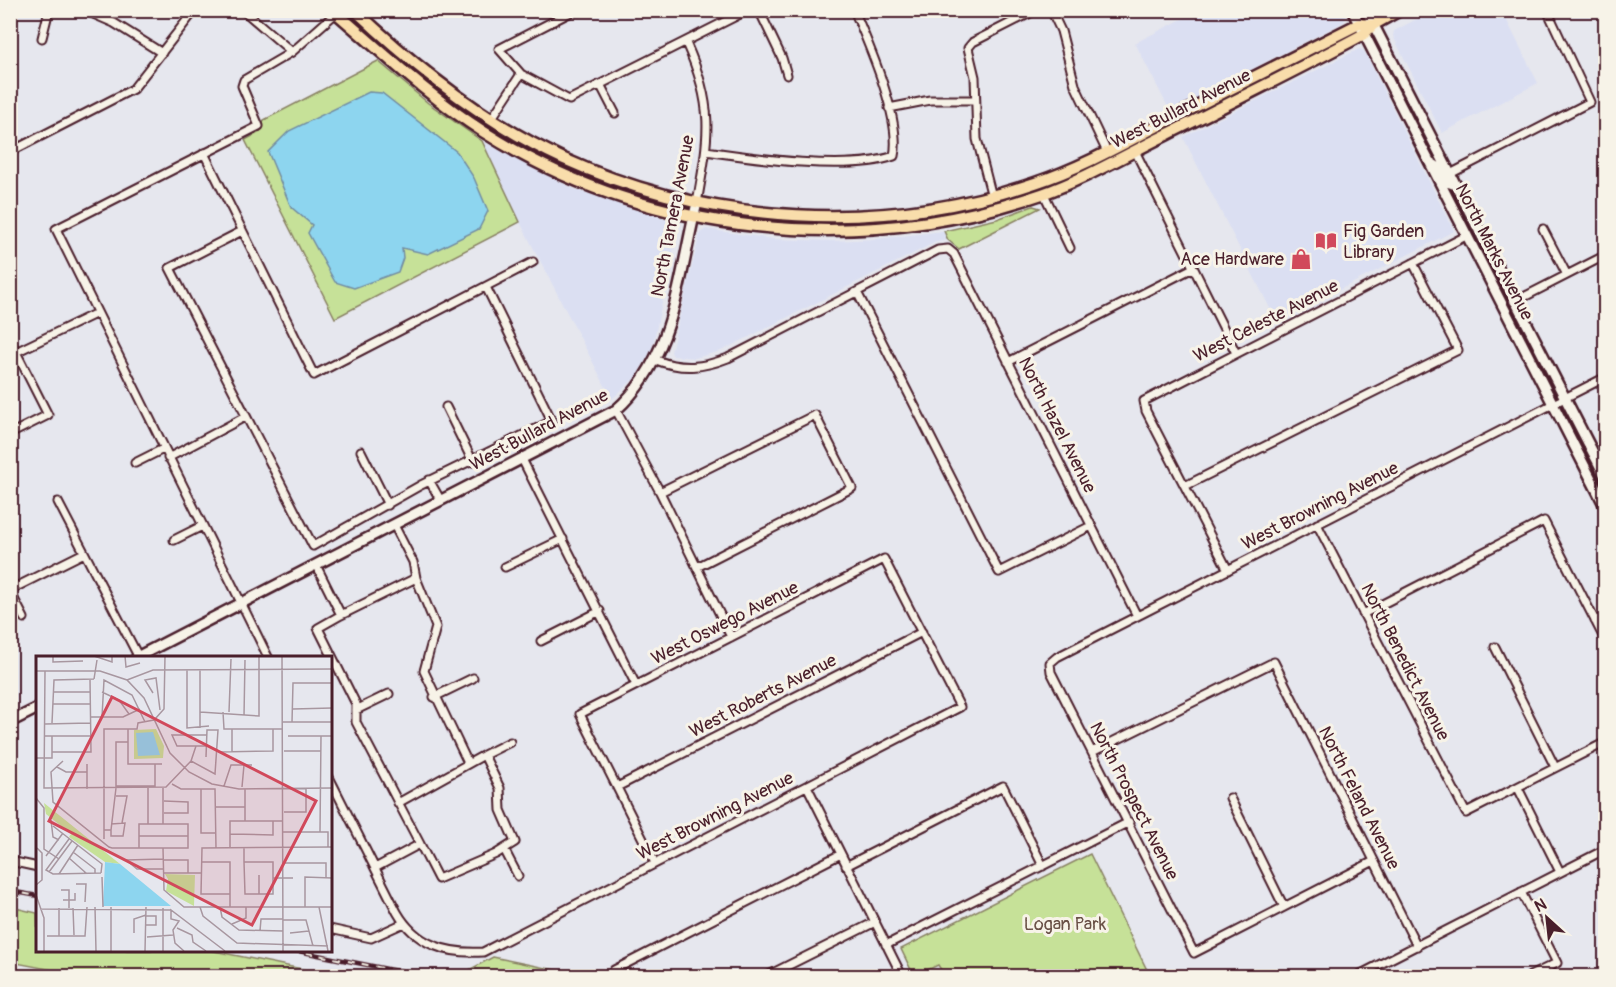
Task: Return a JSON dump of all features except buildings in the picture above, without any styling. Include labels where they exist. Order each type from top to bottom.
[{"type":"main road","points":[[355,10],[368,23]]},
{"type":"main road","name":"North Marks Avenue","points":[[1352,10],[1605,508]]},
{"type":"main road","name":"North Marks Avenue","points":[[1366,10],[1605,478]]},
{"type":"main road","points":[[1361,29],[1400,10]]},
{"type":"main road","points":[[334,12],[345,12],[368,23]]},
{"type":"main road","name":"West Bullard Avenue","points":[[334,12],[418,85],[486,134],[545,167],[586,184],[693,218],[757,227],[859,231],[905,226],[995,208],[1044,194],[1197,120],[1361,29]]},
{"type":"main road","name":"West Bullard Avenue","points":[[368,23],[460,97],[492,118],[529,141],[603,175],[697,202],[773,214],[847,216],[920,210],[992,196],[1066,171],[1250,79],[1361,29]]},
{"type":"main road","points":[[1240,95],[1251,86],[1250,79]]},
{"type":"main road","points":[[1429,161],[1440,168],[1447,182],[1455,185]]},
{"type":"main road","points":[[1044,194],[1049,185],[1062,178],[1066,171]]},
{"type":"main road","name":"North Tamera Avenue","points":[[656,360],[663,344],[697,202]]},
{"type":"main road","points":[[1466,236],[1476,241],[1490,267],[1499,272]]},
{"type":"main road","name":"West Bullard Avenue","points":[[140,656],[616,410],[633,395],[656,360]]},
{"type":"main road","points":[[10,722],[36,709]]},
{"type":"street","points":[[42,38],[49,10]]},
{"type":"street","points":[[84,10],[114,23],[162,53]]},
{"type":"street","points":[[10,152],[133,89],[195,10]]},
{"type":"street","points":[[243,10],[292,52]]},
{"type":"street","points":[[575,10],[499,49],[520,74],[569,100],[686,44],[748,10]]},
{"type":"street","points":[[759,10],[782,58],[787,75]]},
{"type":"street","points":[[706,151],[796,161],[844,162],[894,156],[889,108],[874,57],[854,10]]},
{"type":"street","points":[[995,208],[977,139],[975,76],[968,48],[973,42],[1036,10]]},
{"type":"street","points":[[1051,10],[1061,31],[1075,85],[1107,152]]},
{"type":"street","points":[[1450,174],[1590,102],[1547,10]]},
{"type":"street","points":[[268,656],[56,229],[259,126],[242,86],[244,81],[292,52],[334,12]]},
{"type":"street","name":"North Tamera Avenue","points":[[686,44],[706,97],[706,151],[697,202]]},
{"type":"street","points":[[492,118],[520,74]]},
{"type":"street","points":[[601,86],[615,113]]},
{"type":"street","points":[[889,108],[930,100],[975,100]]},
{"type":"street","points":[[1135,151],[1236,353]]},
{"type":"street","points":[[204,153],[314,375],[533,262]]},
{"type":"street","points":[[1044,194],[1070,248]]},
{"type":"street","points":[[1543,229],[1567,275]]},
{"type":"street","points":[[168,458],[245,417],[170,268],[242,231]]},
{"type":"street","name":"West Celeste Avenue","points":[[1185,486],[1146,411],[1144,401],[1466,236]]},
{"type":"street","name":"North Hazel Avenue","points":[[857,292],[938,250],[948,249],[954,254],[1137,616]]},
{"type":"street","points":[[1514,302],[1605,255]]},
{"type":"street","points":[[1228,570],[1185,486],[1458,350],[1413,262]]},
{"type":"street","points":[[1008,362],[1193,268]]},
{"type":"street","name":"West Bullard Avenue","points":[[245,417],[313,546],[429,480],[473,462],[552,421],[486,287]]},
{"type":"street","points":[[656,360],[680,367],[711,365],[857,292],[999,572],[1091,526]]},
{"type":"street","points":[[18,351],[97,313]]},
{"type":"street","points":[[10,340],[18,351],[48,415],[10,434]]},
{"type":"street","name":"West Browning Avenue","points":[[1050,663],[1057,657],[1605,377]]},
{"type":"street","points":[[446,407],[473,462]]},
{"type":"street","points":[[616,410],[660,492],[731,637]]},
{"type":"street","points":[[660,492],[815,415],[852,488],[697,567]]},
{"type":"street","points":[[135,463],[163,449]]},
{"type":"street","points":[[361,451],[388,505]]},
{"type":"street","points":[[522,459],[636,686]]},
{"type":"street","points":[[429,480],[441,501]]},
{"type":"street","points":[[58,502],[137,656]]},
{"type":"street","points":[[1363,614],[1544,521],[1605,642]]},
{"type":"street","name":"North Benedict Avenue","points":[[1317,524],[1466,813],[1518,788]]},
{"type":"street","points":[[394,525],[413,562],[416,578],[436,627],[424,671],[434,697],[468,764]]},
{"type":"street","points":[[174,540],[202,526]]},
{"type":"street","points":[[505,567],[563,539]]},
{"type":"street","points":[[24,618],[10,591],[84,553]]},
{"type":"street","name":"West Oswego Avenue","points":[[617,787],[580,714],[731,637],[885,559],[922,632]]},
{"type":"street","points":[[316,565],[341,615]]},
{"type":"street","points":[[416,578],[318,627],[356,704],[356,722],[438,879],[515,842],[501,810],[500,788],[484,755]]},
{"type":"street","points":[[541,641],[600,611]]},
{"type":"street","points":[[1595,621],[1605,616]]},
{"type":"street","name":"West Browning Avenue","points":[[404,923],[411,932],[435,947],[464,953],[483,952],[960,707],[922,632]]},
{"type":"street","name":"West Roberts Avenue","points":[[617,787],[922,632]]},
{"type":"street","points":[[1495,648],[1555,767]]},
{"type":"street","name":"North Feland Avenue","points":[[1092,752],[1274,662],[1417,946]]},
{"type":"street","name":"North Prospect Avenue","points":[[1050,663],[1052,672],[1194,952],[1284,907]]},
{"type":"street","points":[[434,697],[473,678]]},
{"type":"street","points":[[356,710],[389,694]]},
{"type":"street","points":[[398,803],[510,742]]},
{"type":"street","points":[[1560,872],[1518,788],[1605,742]]},
{"type":"street","points":[[332,783],[404,923],[370,938],[332,929]]},
{"type":"street","points":[[807,786],[902,976]]},
{"type":"street","points":[[846,866],[1003,786],[1043,866]]},
{"type":"street","points":[[617,787],[655,863]]},
{"type":"street","points":[[1230,798],[1284,907],[1374,861]]},
{"type":"street","points":[[886,945],[1129,822]]},
{"type":"street","points":[[375,868],[420,844]]},
{"type":"street","points":[[504,849],[518,876]]},
{"type":"street","points":[[1357,976],[1605,849]]},
{"type":"street","points":[[610,976],[614,970],[841,854]]},
{"type":"street","points":[[10,861],[36,867]]},
{"type":"street","points":[[1521,892],[1557,963],[1530,976]]},
{"type":"street","points":[[767,976],[875,922]]},
{"type":"street","points":[[10,975],[27,976]]},
{"type":"shaded area","points":[[1434,10],[1502,11],[1538,83],[1442,133],[1393,36],[1394,31]]},
{"type":"shaded area","points":[[1198,11],[1344,11],[1346,15],[1344,22],[1170,111],[1135,43]]},
{"type":"shaded area","points":[[1359,49],[1364,51],[1454,231],[1277,322],[1183,137]]},
{"type":"shaded area","points":[[482,141],[574,189],[674,222],[678,228],[652,349],[636,377],[612,399],[520,222]]},
{"type":"shaded area","points":[[706,229],[773,239],[832,241],[877,239],[944,231],[948,240],[936,242],[721,351],[695,358],[673,356],[671,352],[700,233]]},
{"type":"green space","points":[[378,61],[428,103],[482,141],[520,222],[335,318],[245,140],[260,132],[264,120]]},
{"type":"green space","points":[[1033,206],[1040,208],[959,249],[948,240],[944,231],[997,219]]},
{"type":"green space","name":"Logan Park","points":[[1090,854],[1150,976],[945,976],[938,965],[919,974],[913,974],[901,949]]},
{"type":"green space","points":[[11,907],[36,913],[36,951],[214,951],[336,976],[84,976],[11,962]]},
{"type":"green space","points":[[493,957],[584,976],[506,976],[471,969]]},
{"type":"water","points":[[369,92],[382,93],[457,152],[474,178],[488,211],[479,229],[428,254],[402,248],[403,258],[398,272],[354,288],[335,282],[308,233],[312,225],[291,207],[268,152],[289,131]]},
{"type":"railway","points":[[10,891],[36,896]]},
{"type":"railway","points":[[298,951],[422,976]]},
{"type":"place","name":"Fig Garden Library","points":[[1326,241]]},
{"type":"place","name":"Ace Hardware","points":[[1301,259]]}]
